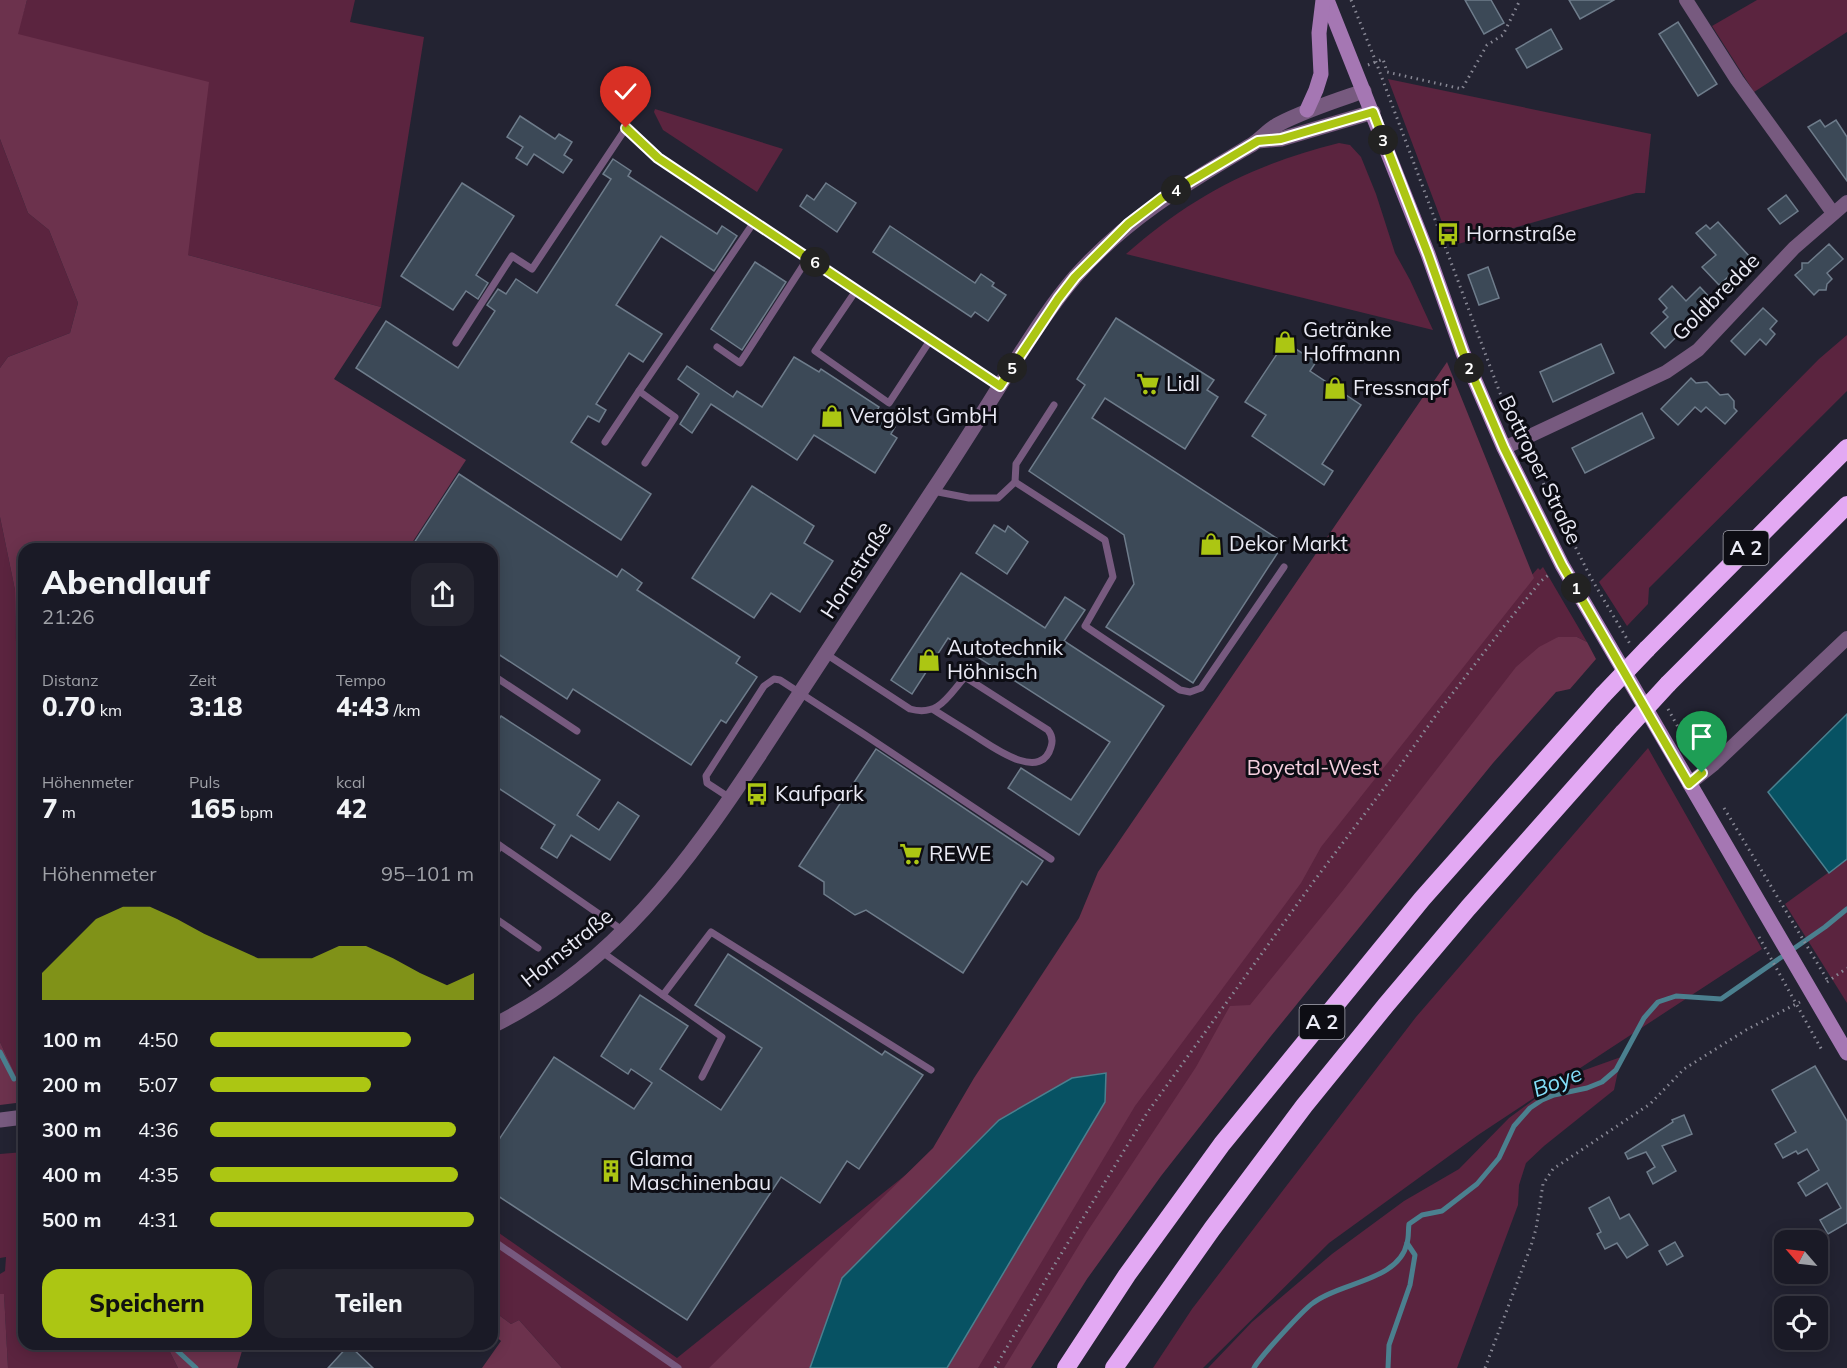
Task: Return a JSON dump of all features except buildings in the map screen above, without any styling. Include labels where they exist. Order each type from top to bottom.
[{"type":"highway","name":"A 2","points":[[1066,1368],[1127,1275],[1222,1144],[1422,899],[1603,695],[1847,448]]},
{"type":"highway","name":"A 2","points":[[1114,1368],[1212,1229],[1311,1097],[1468,908],[1668,684],[1847,505]]},
{"type":"main road","name":"Bottroper Straße","points":[[1325,0],[1373,112],[1428,254],[1463,353],[1504,448],[1562,565],[1847,1053]]},
{"type":"main road","points":[[1307,110],[1321,74],[1319,33],[1325,0]]},
{"type":"street","points":[[1686,0],[1737,80],[1833,213]]},
{"type":"street","name":"Hornstraße","points":[[498,1023],[546,995],[602,952],[624,931],[683,864],[801,693],[1000,386],[1075,277],[1128,224],[1162,198],[1258,141],[1274,126],[1307,110],[1364,91]]},
{"type":"street","name":"Hornstraße","points":[[1258,141],[1281,139],[1373,112]]},
{"type":"street","name":"Goldbredde","points":[[1504,448],[1666,372],[1698,350],[1794,248],[1847,202]]},
{"type":"street","points":[[1689,784],[1714,764],[1847,638]]},
{"type":"street","points":[[0,1120],[18,1118]]},
{"type":"lane","points":[[456,343],[512,256],[532,268],[626,128],[658,158],[1000,386]]},
{"type":"lane","points":[[605,442],[754,222]]},
{"type":"lane","points":[[717,347],[740,363],[808,258]]},
{"type":"lane","points":[[857,289],[815,351],[889,403],[931,339]]},
{"type":"lane","points":[[639,391],[675,417],[645,463]]},
{"type":"lane","points":[[933,490],[969,498],[998,498],[1015,482],[1016,464],[1054,405]]},
{"type":"lane","points":[[1015,482],[1105,540],[1113,577],[1085,626],[1180,690],[1190,692],[1201,688],[1284,567]]},
{"type":"lane","points":[[826,654],[910,709],[922,712],[934,710],[965,677],[1048,730],[1052,735],[1052,745],[1048,755],[1042,760],[1030,763],[1010,757],[934,710]]},
{"type":"lane","points":[[498,679],[577,731]]},
{"type":"lane","points":[[730,798],[707,783],[706,776],[764,686],[774,680],[780,680],[1051,859]]},
{"type":"lane","points":[[498,849],[500,846],[624,931]]},
{"type":"lane","points":[[498,919],[538,948]]},
{"type":"lane","points":[[663,995],[711,932],[932,1070]]},
{"type":"lane","points":[[602,952],[722,1037],[702,1077]]},
{"type":"lane","points":[[498,1244],[678,1368]]},
{"type":"path","points":[[1351,0],[1500,393],[1522,440]]},
{"type":"path","points":[[1356,70],[1383,59],[1387,72],[1462,89],[1487,45],[1503,35],[1520,0]]},
{"type":"path","points":[[995,1368],[1147,1113],[1436,715],[1541,581],[1562,565]]},
{"type":"path","points":[[1801,936],[1828,981]]},
{"type":"path","points":[[1771,958],[1823,1052]]},
{"type":"path","points":[[1485,1368],[1531,1246],[1543,1184],[1553,1169],[1650,1104],[1684,1069],[1746,1030],[1796,1004],[1847,968]]},
{"type":"shaded area","points":[[27,0],[355,0],[350,22],[424,37],[381,307],[188,255],[17,34]]},
{"type":"shaded area","points":[[1757,0],[1847,0],[1847,32],[1754,92],[1712,26]]},
{"type":"shaded area","points":[[1388,79],[1651,134],[1645,193],[1636,193],[1451,246]]},
{"type":"shaded area","points":[[655,109],[783,149],[757,192],[663,130],[654,112]]},
{"type":"shaded area","points":[[0,139],[28,213],[49,230],[78,303],[70,333],[8,357],[0,368]]},
{"type":"shaded area","points":[[1339,143],[1350,145],[1361,157],[1395,253],[1433,330],[1126,254],[1175,215],[1225,185],[1279,161]]},
{"type":"shaded area","points":[[1847,335],[1847,391],[1649,588],[1648,604],[1627,626],[1599,582],[1819,359]]},
{"type":"shaded area","points":[[0,517],[15,590],[18,696],[18,1080],[0,1042]]},
{"type":"shaded area","name":"Boyetal-West","points":[[1543,567],[1587,642],[1577,637],[1558,637],[1014,1368],[562,1368],[519,1320],[511,1324],[498,1314],[498,1232],[677,1358],[933,1153],[1420,706],[1538,568],[1540,570]]},
{"type":"shaded area","points":[[1648,748],[1762,949],[1568,1076],[1621,1057],[1614,1090],[1526,1163],[1519,1185],[1518,1205],[1457,1368],[1208,1368],[1252,1322],[1332,1254],[1404,1201],[1459,1169],[1509,1118],[1561,1080],[1478,1135],[1329,1243],[1203,1368],[1153,1368],[1192,1309],[1416,1017]]},
{"type":"shaded area","points":[[1847,859],[1847,1003],[1785,904]]},
{"type":"shaded area","points":[[18,1152],[18,1350],[169,1350],[178,1368],[8,1368],[4,1295],[0,1294],[0,1274],[5,1271],[6,1257],[0,1258],[0,1154]]},
{"type":"green space","points":[[0,0],[27,0],[18,34],[209,82],[188,255],[381,307],[334,379],[466,460],[412,543],[18,543],[18,696],[15,590],[0,517],[0,368],[8,357],[70,333],[78,303],[49,230],[28,213],[0,139]]},
{"type":"green space","points":[[1447,362],[1534,578],[1321,847],[1301,883],[1135,1106],[978,1368],[947,1368],[1105,1102],[1106,1073],[1072,1078],[999,1120],[842,1278],[810,1368],[709,1368],[933,1148],[974,1078],[1079,918],[1098,872]]},
{"type":"green space","points":[[1558,637],[1577,637],[1587,642],[1596,659],[1570,689],[1556,692],[1493,763],[1271,1036],[1161,1176],[1087,1279],[1031,1368],[1004,1368],[1087,1232],[1196,1067],[1230,1006],[1250,1005],[1344,889],[1516,667],[1539,647]]},
{"type":"green space","points":[[0,1042],[18,1080],[18,1103],[0,1105]]},
{"type":"green space","points":[[0,1294],[4,1294],[8,1368],[0,1368]]},
{"type":"green space","points":[[498,1314],[511,1324],[519,1320],[562,1368],[482,1368],[495,1350],[498,1350],[501,1341],[498,1338]]},
{"type":"green space","points":[[169,1350],[242,1350],[237,1368],[178,1368]]},
{"type":"water","points":[[1847,714],[1847,859],[1829,873],[1768,792]]},
{"type":"water","points":[[1106,1073],[1105,1102],[947,1368],[810,1368],[842,1278],[999,1120],[1072,1078]]},
{"type":"waterway","name":"Boye","points":[[1254,1368],[1282,1334],[1313,1303],[1324,1296],[1381,1273],[1393,1265],[1402,1256],[1407,1243],[1409,1224],[1422,1215],[1442,1211],[1477,1184],[1499,1158],[1514,1126],[1530,1108],[1554,1095],[1587,1088],[1602,1082],[1616,1070],[1644,1018],[1658,1002],[1676,996],[1721,999],[1825,927],[1847,909]]},
{"type":"waterway","points":[[0,1052],[14,1079]]},
{"type":"waterway","points":[[1388,1368],[1389,1345],[1410,1285],[1415,1255],[1407,1243]]},
{"type":"waterway","points":[[176,1350],[196,1368]]},
{"type":"place","name":"Hornstraße","points":[[1448,234]]},
{"type":"place","name":"Getränke Hoffmann","points":[[1285,342]]},
{"type":"place","name":"Lidl","points":[[1148,384]]},
{"type":"place","name":"Fressnapf","points":[[1335,388]]},
{"type":"place","name":"Vergölst GmbH","points":[[832,416]]},
{"type":"place","name":"Dekor Markt","points":[[1211,544]]},
{"type":"place","name":"Autotechnik Höhnisch","points":[[929,660]]},
{"type":"place","name":"Kaufpark","points":[[757,794]]},
{"type":"place","name":"REWE","points":[[911,854]]},
{"type":"place","name":"Glama Maschinenbau","points":[[611,1171]]},
{"type":"route","points":[[626,128],[658,158],[1000,386],[1075,277],[1128,224],[1162,198],[1258,141],[1281,139],[1373,112],[1428,254],[1463,353],[1504,448],[1562,565],[1689,784],[1702,773]]}]
